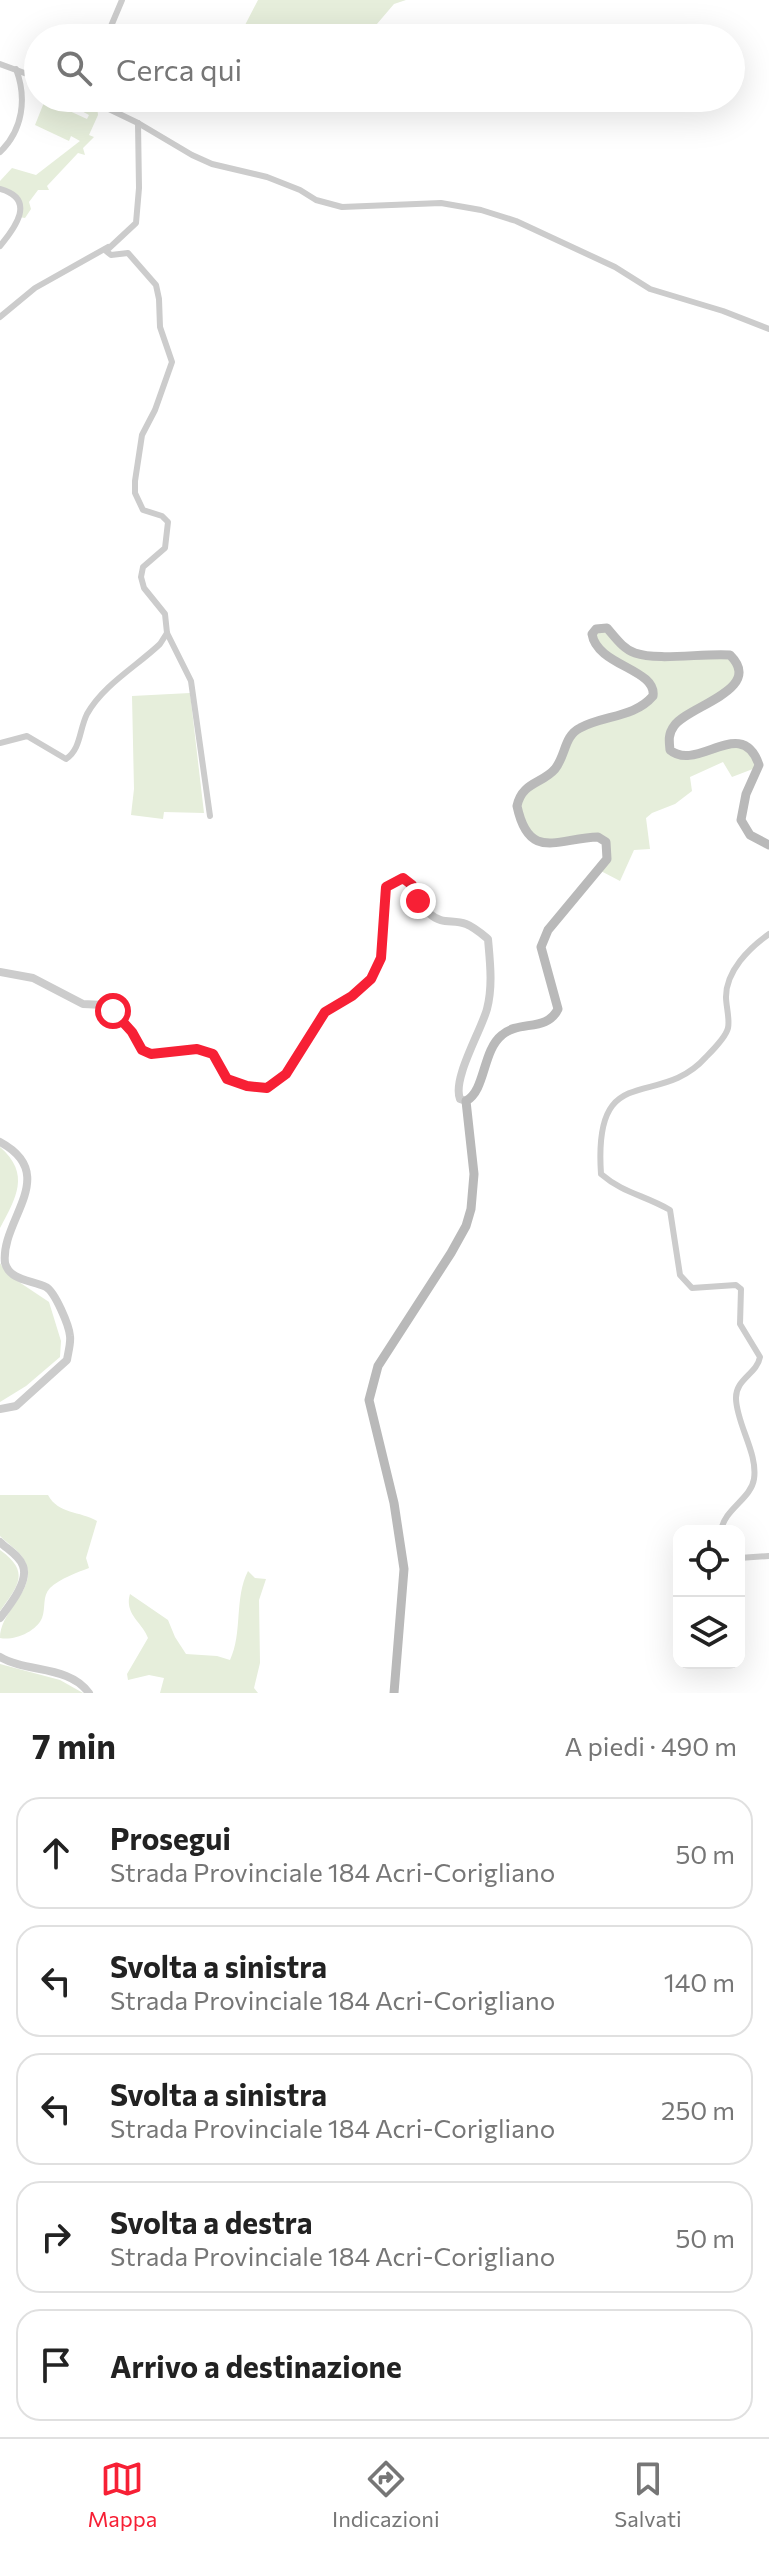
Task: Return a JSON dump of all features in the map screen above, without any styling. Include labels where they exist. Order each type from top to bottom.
[{"type":"main road","points":[[394,1693],[404,1569],[394,1503],[369,1400],[378,1366],[466,1226],[474,1174],[466,1101],[475,1093],[488,1054],[504,1033],[513,1028],[541,1024],[554,1017],[558,1009],[541,947],[548,930],[607,859],[606,842],[598,837],[548,844],[531,837],[517,806],[525,788],[555,770],[569,736],[577,729],[630,712],[653,696],[654,689],[650,682],[615,662],[596,645],[592,634],[596,629],[607,628],[625,648],[636,654],[730,655],[737,663],[739,673],[732,687],[706,706],[686,714],[674,725],[669,737],[670,750],[677,756],[686,757],[732,743],[755,753],[759,765],[746,794],[741,820],[750,835],[769,845]]},
{"type":"street","points":[[112,24],[122,0]]},
{"type":"street","points":[[0,64],[24,72]]},
{"type":"street","points":[[1,149],[16,133],[21,114],[22,91],[16,69]]},
{"type":"street","points":[[115,112],[212,164],[267,177],[333,205],[441,203],[481,210],[516,221],[615,267],[650,289],[723,311],[769,329]]},
{"type":"street","points":[[0,317],[35,288],[108,247],[136,223],[138,123]]},
{"type":"street","points":[[0,189],[9,192],[21,209],[18,224],[0,246]]},
{"type":"street","points":[[108,247],[106,251],[111,255],[128,253],[156,285],[160,327],[172,362],[155,410],[142,435],[135,481],[138,504],[143,510],[162,516],[168,522],[165,548],[143,567],[141,577],[144,588],[165,614],[167,633],[191,681],[210,816]]},
{"type":"street","points":[[0,743],[27,736],[66,759],[76,748],[87,714],[97,700],[160,644],[167,633]]},
{"type":"street","points":[[0,972],[33,978],[83,1004],[104,1005],[132,1032],[142,1050],[151,1054],[197,1049],[213,1054],[227,1079],[247,1086],[267,1088],[286,1074],[325,1012],[352,996],[371,979],[381,958],[386,887],[403,878],[412,885],[418,901],[441,922],[466,924],[488,939],[490,979],[487,1010],[458,1086],[460,1099],[466,1101]]},
{"type":"street","points":[[723,1525],[727,1515],[753,1483],[754,1468],[740,1425],[736,1396],[741,1382],[759,1365],[760,1357],[740,1324],[741,1289],[736,1285],[692,1288],[680,1275],[670,1210],[646,1196],[618,1189],[601,1174],[599,1150],[604,1121],[613,1104],[625,1094],[676,1078],[699,1065],[715,1047],[728,1028],[726,986],[742,958],[769,934]]},
{"type":"street","points":[[0,1142],[10,1147],[21,1161],[26,1189],[4,1241],[5,1263],[13,1274],[48,1288],[57,1300],[70,1336],[67,1360],[16,1406],[0,1409]]},
{"type":"street","points":[[0,1542],[17,1556],[23,1566],[24,1578],[0,1618]]},
{"type":"street","points":[[745,1558],[769,1556]]},
{"type":"street","points":[[0,1657],[60,1674],[76,1681],[89,1693]]},
{"type":"green space","points":[[258,0],[406,0],[394,4],[377,24],[246,24]]},
{"type":"green space","points":[[40,112],[72,112],[87,119],[89,115],[84,112],[98,112],[89,135],[94,137],[83,148],[85,155],[78,153],[47,186],[49,190],[38,190],[29,202],[31,209],[25,218],[19,217],[17,201],[0,189],[0,181],[12,168],[36,175],[80,141],[71,136],[69,141],[35,125]]},
{"type":"green space","points":[[601,627],[636,654],[730,655],[737,663],[732,687],[686,714],[669,737],[677,756],[718,747],[748,748],[758,767],[732,777],[723,762],[690,777],[692,791],[675,804],[646,818],[650,849],[634,850],[620,881],[599,870],[608,850],[598,837],[548,844],[525,828],[519,796],[547,776],[569,736],[630,712],[654,689],[615,662],[593,639]]},
{"type":"green space","points":[[190,693],[204,813],[164,812],[163,819],[131,815],[134,789],[132,696]]},
{"type":"green space","points":[[0,1147],[15,1167],[18,1186],[0,1228]]},
{"type":"green space","points":[[0,1263],[7,1274],[49,1302],[61,1341],[60,1357],[26,1386],[0,1402]]},
{"type":"green space","points":[[0,1495],[48,1495],[57,1506],[97,1521],[86,1558],[89,1568],[50,1588],[39,1623],[24,1634],[6,1639],[0,1638],[2,1627],[24,1589],[27,1569],[21,1555],[0,1536]]},
{"type":"green space","points":[[0,1550],[16,1565],[18,1579],[0,1611]]},
{"type":"green space","points":[[248,1571],[255,1578],[266,1579],[259,1600],[260,1663],[254,1688],[258,1693],[160,1693],[164,1678],[149,1675],[128,1680],[127,1674],[148,1638],[131,1612],[130,1594],[168,1620],[186,1654],[230,1660],[236,1638],[241,1592]]},
{"type":"green space","points":[[0,1664],[60,1680],[83,1693],[0,1693]]},
{"type":"route","points":[[113,1011],[132,1032],[142,1050],[151,1054],[169,1054],[197,1049],[213,1054],[227,1079],[247,1086],[267,1088],[286,1074],[325,1012],[352,996],[371,979],[381,958],[386,887],[403,878],[412,885],[418,901]]}]
